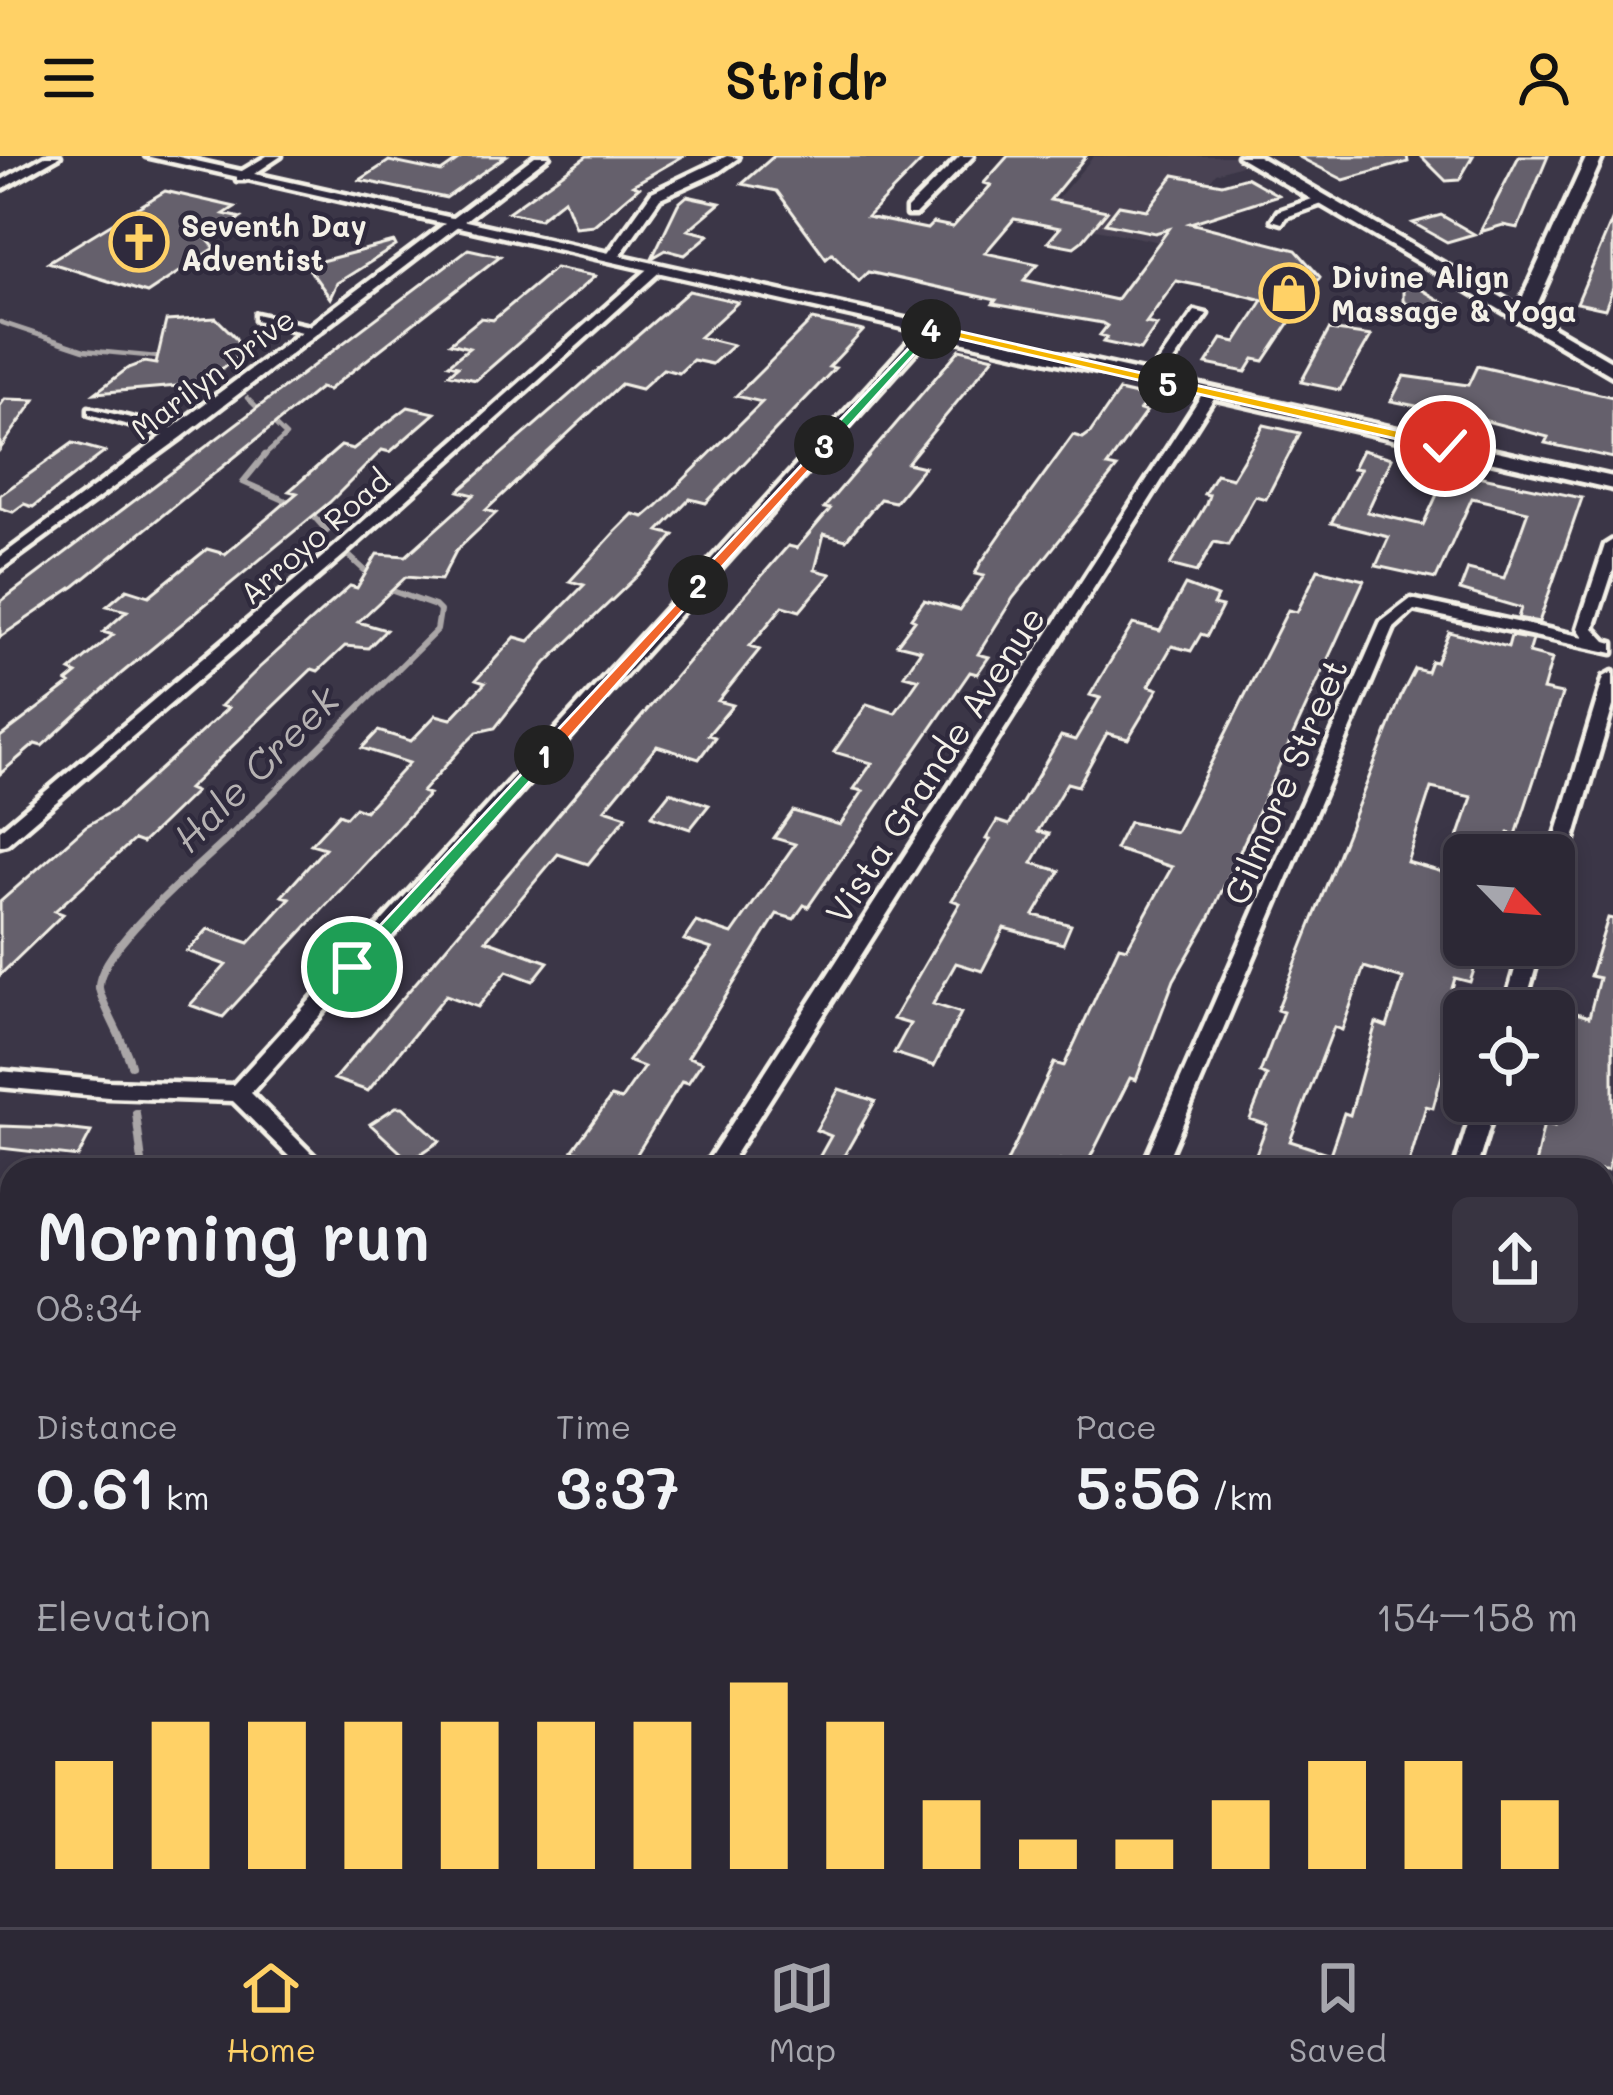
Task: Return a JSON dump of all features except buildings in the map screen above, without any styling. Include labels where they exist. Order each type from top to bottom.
[{"type":"main road","points":[[1246,156],[1613,370]]},
{"type":"street","points":[[0,186],[54,156]]},
{"type":"street","points":[[154,156],[1613,483]]},
{"type":"street","points":[[241,178],[275,156]]},
{"type":"street","name":"Marilyn Drive","points":[[0,565],[543,156]]},
{"type":"street","points":[[911,212],[968,156]]},
{"type":"street","points":[[1523,316],[1595,156]]},
{"type":"street","points":[[612,256],[629,241],[643,209],[656,195],[721,168],[732,158]]},
{"type":"street","points":[[1278,220],[1282,214],[1318,201]]},
{"type":"street","name":"Arroyo Road","points":[[0,840],[338,552],[659,267]]},
{"type":"street","points":[[1492,299],[1515,295],[1540,279]]},
{"type":"street","points":[[1153,380],[1200,314]]},
{"type":"street","points":[[260,317],[314,331]]},
{"type":"street","points":[[238,1093],[929,328]]},
{"type":"street","name":"Vista Grande Avenue","points":[[721,1158],[1210,393]]},
{"type":"street","points":[[94,411],[177,434]]},
{"type":"street","points":[[0,538],[26,545]]},
{"type":"street","points":[[1609,651],[1586,628],[1613,544]]},
{"type":"street","name":"Gilmore Street","points":[[1157,1158],[1387,626],[1411,604],[1609,651]]},
{"type":"street","points":[[1566,834],[1613,676]]},
{"type":"street","points":[[0,1079],[108,1089],[238,1093],[305,1158]]},
{"type":"street","points":[[1469,1158],[1480,1122]]},
{"type":"shaded area","points":[[1094,156],[1235,156],[1247,163],[1216,173],[1165,243],[1041,218]]},
{"type":"waterway","name":"Hale Creek","points":[[0,322],[84,350],[168,358]]},
{"type":"waterway","name":"Hale Creek","points":[[247,398],[286,436],[264,456]]},
{"type":"waterway","name":"Hale Creek","points":[[264,456],[243,482],[291,503]]},
{"type":"waterway","name":"Hale Creek","points":[[310,512],[327,531]]},
{"type":"waterway","name":"Hale Creek","points":[[350,557],[371,576]]},
{"type":"waterway","name":"Hale Creek","points":[[228,838],[437,630],[440,611],[435,606],[387,589]]},
{"type":"waterway","name":"Hale Creek","points":[[131,1065],[101,995],[103,972],[132,930],[231,835]]},
{"type":"waterway","name":"Hale Creek","points":[[136,1113],[142,1158]]},
{"type":"place","name":"Seventh Day Adventist","points":[[139,242]]},
{"type":"place","name":"Divine Align Massage & Yoga","points":[[1289,293]]},
{"type":"route","points":[[352,967],[929,328],[1445,446]]}]
